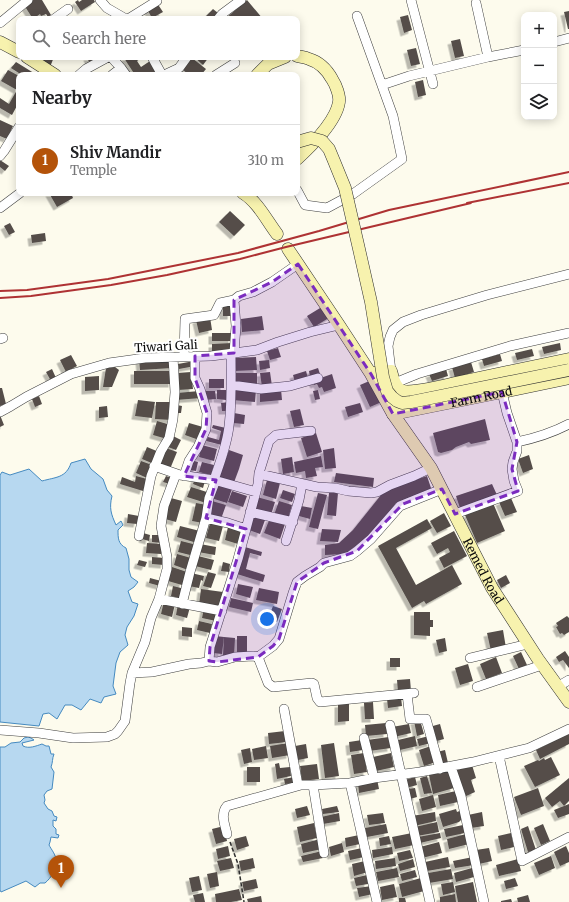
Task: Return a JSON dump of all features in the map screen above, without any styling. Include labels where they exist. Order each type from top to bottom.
[{"type":"street","points":[[0,23],[28,0]]},
{"type":"street","points":[[100,0],[107,8],[122,16]]},
{"type":"street","points":[[220,16],[241,0]]},
{"type":"street","points":[[411,0],[432,84]]},
{"type":"street","points":[[132,16],[157,1]]},
{"type":"street","points":[[476,3],[488,57]]},
{"type":"street","points":[[58,16],[68,9]]},
{"type":"street","points":[[300,196],[305,205],[327,208],[353,194],[402,159],[393,116],[357,16]]},
{"type":"street","points":[[557,41],[569,38]]},
{"type":"street","points":[[0,42],[16,48]]},
{"type":"street","points":[[382,85],[409,76],[521,50]]},
{"type":"street","points":[[300,57],[310,59],[323,67],[336,85],[339,102],[334,118],[310,147],[300,156]]},
{"type":"street","points":[[31,60],[48,72]]},
{"type":"street","points":[[82,72],[104,60]]},
{"type":"street","points":[[113,60],[124,71]]},
{"type":"street","points":[[154,60],[161,72]]},
{"type":"street","points":[[170,72],[179,68],[185,60]]},
{"type":"street","points":[[260,72],[268,64],[278,60]]},
{"type":"street","points":[[221,72],[235,63]]},
{"type":"street","points":[[179,68],[182,72]]},
{"type":"street","points":[[0,156],[16,133]]},
{"type":"street","points":[[300,141],[311,138],[322,141],[329,150],[345,188],[360,249],[383,377],[387,391],[392,397],[402,403],[411,402],[569,370]]},
{"type":"street","points":[[0,208],[16,196]]},
{"type":"street","points":[[249,196],[277,234]]},
{"type":"street","name":"Remed Road","points":[[288,249],[371,374],[393,414],[431,468],[492,588],[542,665],[569,702]]},
{"type":"street","points":[[184,357],[185,319],[214,315],[220,303],[234,300],[239,296],[253,292],[272,282],[298,264]]},
{"type":"street","points":[[569,274],[487,295],[403,322],[393,330],[388,346],[391,371],[395,383],[399,389],[412,391],[569,359]]},
{"type":"street","points":[[182,604],[229,427],[236,326],[234,300]]},
{"type":"street","name":"Tiwari Gali","points":[[0,412],[71,374],[109,363],[164,357],[233,354],[256,350],[310,332],[339,325]]},
{"type":"street","points":[[395,383],[417,374],[510,346],[569,333]]},
{"type":"street","points":[[0,730],[39,733],[73,738],[107,737],[115,734],[125,721],[132,673],[145,642],[167,569],[168,557],[161,526],[164,506],[180,475],[198,447],[206,429],[207,413],[195,378],[195,356]]},
{"type":"street","points":[[139,536],[151,476],[161,451],[169,438],[173,419],[173,357]]},
{"type":"street","points":[[371,374],[391,371]]},
{"type":"street","points":[[231,385],[261,389],[290,386],[318,378]]},
{"type":"street","name":"Farm Road","points":[[393,414],[569,378]]},
{"type":"street","points":[[455,514],[518,491],[514,481],[512,469],[517,451],[517,442],[507,413],[502,392]]},
{"type":"street","points":[[517,442],[540,437],[569,424]]},
{"type":"street","points":[[209,661],[210,647],[238,559],[269,440],[276,435],[311,431]]},
{"type":"street","points":[[154,466],[180,475],[214,480],[256,492]]},
{"type":"street","points":[[259,474],[316,487],[371,493],[431,468]]},
{"type":"street","points":[[286,541],[299,500],[302,484]]},
{"type":"street","points":[[132,673],[152,672],[189,664],[209,661],[216,662],[235,657],[258,657],[273,646],[279,639],[293,593],[298,582],[324,563],[350,556],[357,552],[371,539],[400,506],[442,489]]},
{"type":"street","points":[[250,512],[292,522]]},
{"type":"street","points":[[206,518],[246,529]]},
{"type":"street","points":[[159,599],[222,611]]},
{"type":"street","points":[[470,658],[528,644]]},
{"type":"street","points":[[258,657],[268,683],[273,687],[314,684],[317,698],[320,702],[410,693],[410,720],[426,719],[440,769]]},
{"type":"street","points":[[477,687],[542,665]]},
{"type":"street","points":[[558,687],[569,680]]},
{"type":"street","points":[[284,709],[298,785]]},
{"type":"street","points":[[390,725],[430,902]]},
{"type":"street","points":[[227,834],[223,813],[227,806],[298,785],[350,782],[451,767],[529,748],[569,730]]},
{"type":"street","points":[[364,738],[374,778]]},
{"type":"street","points":[[499,756],[522,860],[569,837]]},
{"type":"street","points":[[451,767],[461,796],[484,902]]},
{"type":"street","points":[[350,782],[377,902]]},
{"type":"street","points":[[313,785],[324,853]]},
{"type":"path","points":[[227,834],[238,864],[244,902]]},
{"type":"highlighted area","points":[[298,264],[371,374],[393,414],[502,392],[517,442],[512,469],[518,491],[455,514],[442,489],[403,504],[357,551],[324,563],[297,582],[279,639],[273,646],[258,657],[217,662],[209,661],[210,647],[246,529],[206,518],[216,480],[184,476],[206,429],[207,413],[195,378],[195,356],[234,353],[234,300],[272,282]]},
{"type":"water","points":[[85,459],[91,469],[103,479],[107,490],[112,496],[111,511],[113,518],[116,525],[121,521],[123,525],[118,530],[119,540],[121,545],[126,548],[131,577],[138,582],[128,591],[132,602],[138,604],[134,616],[127,627],[125,635],[128,645],[120,652],[116,663],[113,686],[116,694],[104,697],[101,703],[90,699],[81,710],[72,705],[65,705],[57,719],[49,713],[43,714],[39,726],[0,722],[0,475],[2,472],[10,475],[29,469],[42,481],[60,476],[66,472],[71,463]]},
{"type":"water","points":[[28,737],[34,740],[22,743],[23,746],[30,747],[42,744],[49,746],[51,754],[54,754],[51,767],[54,772],[52,789],[47,791],[44,795],[44,803],[48,809],[52,811],[54,816],[57,817],[56,821],[53,820],[53,826],[56,829],[56,834],[59,835],[58,838],[51,837],[49,845],[55,856],[56,867],[45,883],[40,883],[35,887],[26,881],[1,892],[0,747],[5,747],[11,743],[20,742],[24,738]]},
{"type":"building","points":[[33,0],[42,0],[51,15],[47,16],[46,14],[41,16],[40,14],[37,16],[31,16],[24,5]]},
{"type":"building","points":[[78,0],[79,2],[82,0],[94,0],[95,2],[81,11],[75,2]]},
{"type":"building","points":[[247,0],[260,16],[228,16]]},
{"type":"building","points":[[157,3],[163,12],[156,16],[151,16],[147,9]]},
{"type":"building","points":[[213,9],[218,13],[216,16],[206,16]]},
{"type":"building","points":[[569,11],[569,29],[568,29],[564,12]]},
{"type":"building","points":[[408,15],[412,30],[404,33],[400,17]]},
{"type":"building","points":[[460,39],[464,56],[455,58],[451,41]]},
{"type":"building","points":[[416,48],[420,64],[411,66],[407,50]]},
{"type":"building","points":[[42,60],[53,60],[50,67],[41,63]]},
{"type":"building","points":[[125,60],[138,60],[137,61],[141,67],[150,61],[156,72],[133,72]]},
{"type":"building","points":[[190,60],[195,60],[206,69],[204,72],[186,72],[182,69]]},
{"type":"building","points":[[197,60],[207,60],[203,65]]},
{"type":"building","points":[[16,62],[32,72],[17,72],[11,68]]},
{"type":"building","points":[[8,70],[16,74],[16,89],[1,81]]},
{"type":"building","points":[[423,80],[426,95],[418,97],[415,82]]},
{"type":"building","points":[[16,92],[16,108],[12,115],[0,108],[0,98],[9,104]]},
{"type":"building","points":[[0,120],[13,126],[7,139],[0,136]]},
{"type":"building","points":[[0,160],[9,166],[5,171],[0,167]]},
{"type":"building","points":[[51,196],[72,196],[73,198],[57,207]]},
{"type":"building","points":[[230,211],[245,225],[234,236],[219,222]]},
{"type":"building","points":[[10,223],[15,232],[9,235],[4,226]]},
{"type":"building","points":[[45,233],[46,241],[32,243],[31,235]]},
{"type":"building","points":[[223,303],[232,303],[231,316],[223,316]]},
{"type":"building","points":[[325,305],[332,316],[314,327],[307,316]]},
{"type":"building","points":[[262,316],[264,330],[242,332],[241,319]]},
{"type":"building","points":[[210,317],[212,330],[199,333],[196,320]]},
{"type":"building","points":[[212,333],[232,333],[232,341],[212,341]]},
{"type":"building","points":[[232,343],[232,352],[212,353],[212,344]]},
{"type":"building","points":[[560,343],[561,350],[544,354],[542,347]]},
{"type":"building","points":[[278,348],[281,357],[270,360],[267,351]]},
{"type":"building","points":[[532,349],[534,356],[517,360],[515,353]]},
{"type":"building","points":[[500,354],[502,361],[484,366],[482,359]]},
{"type":"building","points":[[71,355],[77,366],[66,372],[60,360]]},
{"type":"building","points":[[256,357],[257,370],[234,371],[234,358]]},
{"type":"building","points":[[172,358],[172,368],[140,370],[139,359]]},
{"type":"building","points":[[269,360],[270,368],[260,370],[259,361]]},
{"type":"building","points":[[194,361],[195,366],[179,369],[178,364]]},
{"type":"building","points":[[471,362],[474,372],[455,378],[452,367]]},
{"type":"building","points":[[115,367],[119,370],[112,387],[103,387],[106,368]]},
{"type":"building","points":[[318,368],[320,374],[310,377],[309,371]]},
{"type":"building","points":[[52,369],[56,378],[51,381],[46,372]]},
{"type":"building","points":[[446,369],[448,376],[432,381],[429,374]]},
{"type":"building","points":[[134,371],[172,371],[172,384],[134,384]]},
{"type":"building","points":[[306,371],[308,378],[295,382],[293,375]]},
{"type":"building","points":[[191,372],[193,389],[178,390],[177,373]]},
{"type":"building","points":[[270,372],[272,386],[262,387],[260,373]]},
{"type":"building","points":[[235,373],[257,373],[257,384],[235,384]]},
{"type":"building","points":[[332,374],[336,388],[324,392],[322,387],[319,388],[317,384],[314,385],[312,381]]},
{"type":"building","points":[[99,376],[99,390],[85,391],[85,377]]},
{"type":"building","points":[[209,379],[224,379],[224,388],[209,388]]},
{"type":"building","points":[[374,379],[384,401],[370,407],[360,385]]},
{"type":"building","points":[[0,388],[2,388],[6,404],[0,406]]},
{"type":"building","points":[[233,388],[256,390],[255,402],[232,400]]},
{"type":"building","points":[[281,389],[282,400],[260,402],[260,390]]},
{"type":"building","points":[[217,390],[227,390],[226,400],[217,399]]},
{"type":"building","points":[[318,390],[320,399],[315,400],[313,391]]},
{"type":"building","points":[[200,391],[201,398],[176,400],[176,393]]},
{"type":"building","points":[[205,391],[215,391],[216,399],[205,400]]},
{"type":"building","points":[[39,396],[42,404],[35,407],[32,399]]},
{"type":"building","points":[[138,400],[155,402],[152,418],[135,416]]},
{"type":"building","points":[[156,402],[172,402],[171,420],[155,419]]},
{"type":"building","points":[[229,402],[229,411],[222,411],[221,403]]},
{"type":"building","points":[[360,403],[363,412],[348,417],[345,407]]},
{"type":"building","points":[[177,405],[182,406],[181,413],[176,413]]},
{"type":"building","points":[[107,406],[108,417],[99,418],[99,407]]},
{"type":"building","points":[[300,409],[304,425],[294,427],[290,411]]},
{"type":"building","points":[[234,413],[245,415],[244,424],[233,423]]},
{"type":"building","points":[[0,415],[4,425],[0,427]]},
{"type":"building","points":[[485,419],[490,440],[471,444],[469,442],[452,450],[441,453],[438,452],[433,433]]},
{"type":"building","points":[[157,421],[171,425],[167,439],[153,435]]},
{"type":"building","points":[[189,423],[203,427],[199,440],[185,435]]},
{"type":"building","points":[[213,425],[226,428],[222,445],[206,441],[208,437],[219,440],[221,431],[212,428]]},
{"type":"building","points":[[316,433],[322,452],[307,457],[301,438]]},
{"type":"building","points":[[173,436],[181,440],[176,450],[168,447]]},
{"type":"building","points":[[202,445],[217,449],[214,461],[199,457]]},
{"type":"building","points":[[147,447],[159,452],[154,464],[142,459]]},
{"type":"building","points":[[166,448],[177,452],[170,469],[159,465]]},
{"type":"building","points":[[334,448],[336,468],[325,469],[323,450]]},
{"type":"building","points":[[229,450],[243,455],[239,469],[224,464]]},
{"type":"building","points":[[529,455],[533,469],[523,473],[518,459]]},
{"type":"building","points":[[321,456],[323,467],[315,468],[317,476],[306,478],[305,471],[296,473],[294,462]]},
{"type":"building","points":[[292,457],[294,472],[283,474],[281,459]]},
{"type":"building","points":[[191,460],[198,462],[196,471],[189,470]]},
{"type":"building","points":[[141,461],[152,465],[147,478],[136,473]]},
{"type":"building","points":[[202,462],[214,465],[211,475],[199,472]]},
{"type":"building","points":[[224,464],[239,469],[233,485],[219,480]]},
{"type":"building","points":[[336,473],[374,478],[373,487],[334,482]]},
{"type":"building","points":[[136,476],[147,479],[143,491],[120,484],[122,477],[135,482]]},
{"type":"building","points":[[166,476],[172,478],[170,484],[163,482]]},
{"type":"building","points":[[427,476],[432,491],[396,503],[381,523],[364,540],[345,554],[325,555],[325,545],[339,543],[353,530],[381,495],[390,488]]},
{"type":"building","points":[[195,478],[205,481],[203,488],[193,484]]},
{"type":"building","points":[[267,480],[280,483],[276,499],[263,495]]},
{"type":"building","points":[[216,484],[232,489],[227,503],[211,498]]},
{"type":"building","points":[[492,484],[497,495],[460,508],[456,496]]},
{"type":"building","points":[[191,487],[210,493],[206,503],[187,497]]},
{"type":"building","points":[[283,490],[295,494],[292,502],[280,498]]},
{"type":"building","points":[[232,491],[247,496],[243,507],[228,502]]},
{"type":"building","points":[[318,493],[327,495],[318,529],[309,527]]},
{"type":"building","points":[[329,493],[338,493],[336,516],[327,515]]},
{"type":"building","points":[[257,497],[275,502],[271,515],[253,510]]},
{"type":"building","points":[[171,498],[182,501],[176,522],[165,519]]},
{"type":"building","points":[[511,498],[517,512],[505,516],[499,502]]},
{"type":"building","points":[[212,501],[226,505],[221,519],[208,515]]},
{"type":"building","points":[[279,501],[292,505],[288,519],[274,515]]},
{"type":"building","points":[[196,503],[207,505],[203,523],[192,521]]},
{"type":"building","points":[[493,503],[505,531],[477,543],[465,515]]},
{"type":"building","points":[[301,506],[312,508],[310,519],[299,516]]},
{"type":"building","points":[[444,513],[451,526],[437,533],[430,521]]},
{"type":"building","points":[[128,514],[139,516],[137,524],[127,523]]},
{"type":"building","points":[[253,516],[265,520],[260,534],[249,530]]},
{"type":"building","points":[[270,518],[285,524],[280,539],[264,533]]},
{"type":"building","points":[[427,519],[432,528],[396,548],[416,585],[452,565],[462,584],[426,604],[424,601],[412,608],[378,546]]},
{"type":"building","points":[[210,523],[223,526],[219,541],[206,538]]},
{"type":"building","points":[[180,526],[200,531],[197,543],[177,537]]},
{"type":"building","points":[[228,527],[242,531],[238,544],[225,540]]},
{"type":"building","points":[[322,529],[341,530],[338,542],[320,541]]},
{"type":"building","points":[[454,531],[467,556],[444,568],[439,558],[450,552],[448,548],[437,554],[431,543]]},
{"type":"building","points":[[143,533],[150,535],[149,541],[142,539]]},
{"type":"building","points":[[152,535],[161,535],[161,543],[152,542]]},
{"type":"building","points":[[181,541],[197,545],[194,556],[178,552]]},
{"type":"building","points":[[147,543],[162,544],[161,554],[146,553]]},
{"type":"building","points":[[200,544],[216,547],[215,555],[198,552]]},
{"type":"building","points":[[245,547],[262,552],[261,556],[250,553],[246,569],[265,575],[263,582],[237,574]]},
{"type":"building","points":[[177,554],[191,558],[188,570],[174,565]]},
{"type":"building","points":[[198,556],[214,560],[211,570],[195,566]]},
{"type":"building","points":[[152,557],[165,558],[164,565],[152,564]]},
{"type":"building","points":[[139,560],[147,562],[145,567],[137,565]]},
{"type":"building","points":[[223,562],[230,564],[229,572],[221,571]]},
{"type":"building","points":[[172,567],[187,572],[182,585],[168,581]]},
{"type":"building","points":[[208,572],[216,574],[211,588],[203,586]]},
{"type":"building","points":[[191,573],[204,576],[203,581],[201,580],[199,588],[189,586]]},
{"type":"building","points":[[506,575],[510,583],[501,588],[497,580]]},
{"type":"building","points":[[150,578],[161,581],[160,586],[149,583]]},
{"type":"building","points":[[238,584],[253,587],[250,598],[236,594]]},
{"type":"building","points":[[173,586],[185,589],[183,599],[171,596]]},
{"type":"building","points":[[259,588],[279,592],[277,604],[256,600]]},
{"type":"building","points":[[201,589],[223,592],[220,608],[199,605]]},
{"type":"building","points":[[231,598],[253,603],[251,612],[229,607]]},
{"type":"building","points":[[164,601],[175,604],[172,617],[161,614]]},
{"type":"building","points":[[178,604],[190,607],[187,618],[176,615]]},
{"type":"building","points":[[273,606],[282,609],[277,622],[268,619]]},
{"type":"building","points":[[204,608],[219,612],[216,621],[202,618]]},
{"type":"building","points":[[414,612],[430,612],[430,620],[433,620],[433,627],[430,627],[430,636],[414,635]]},
{"type":"building","points":[[567,616],[569,618],[569,632],[564,635],[562,633],[560,634],[556,627],[558,626],[556,623]]},
{"type":"building","points":[[199,621],[212,624],[210,633],[197,630]]},
{"type":"building","points":[[182,627],[192,628],[192,637],[182,636]]},
{"type":"building","points":[[503,630],[506,648],[491,651],[487,633]]},
{"type":"building","points":[[215,636],[224,637],[222,654],[213,653]]},
{"type":"building","points":[[237,636],[247,636],[247,653],[237,653]]},
{"type":"building","points":[[224,637],[235,638],[234,656],[223,655]]},
{"type":"building","points":[[445,638],[447,651],[439,653],[436,640]]},
{"type":"building","points":[[565,651],[569,657],[569,668],[563,660],[559,662],[556,657]]},
{"type":"building","points":[[521,652],[527,665],[519,669],[513,656]]},
{"type":"building","points":[[496,657],[502,673],[486,679],[480,664]]},
{"type":"building","points":[[390,658],[400,658],[400,667],[390,667]]},
{"type":"building","points":[[468,664],[473,681],[460,685],[455,668]]},
{"type":"building","points":[[410,679],[411,691],[398,692],[397,680]]},
{"type":"building","points":[[401,697],[402,706],[388,708],[387,699]]},
{"type":"building","points":[[373,702],[374,719],[365,719],[364,703]]},
{"type":"building","points":[[349,703],[349,721],[338,722],[338,704]]},
{"type":"building","points":[[420,720],[424,734],[417,736],[414,721]]},
{"type":"building","points":[[386,723],[387,734],[366,736],[365,725]]},
{"type":"building","points":[[409,724],[411,733],[394,737],[392,727]]},
{"type":"building","points":[[440,724],[444,739],[433,742],[429,727]]},
{"type":"building","points":[[285,731],[287,742],[269,744],[268,733]]},
{"type":"building","points":[[569,733],[569,744],[540,759],[536,750]]},
{"type":"building","points":[[415,736],[417,746],[400,750],[398,740]]},
{"type":"building","points":[[429,736],[431,743],[419,746],[417,739]]},
{"type":"building","points":[[389,737],[391,748],[369,751],[367,740]]},
{"type":"building","points":[[362,740],[363,750],[350,752],[349,742]]},
{"type":"building","points":[[288,743],[290,755],[272,758],[270,746]]},
{"type":"building","points":[[334,743],[339,776],[325,778],[321,745]]},
{"type":"building","points":[[306,744],[308,758],[298,760],[295,746]]},
{"type":"building","points":[[266,746],[268,758],[254,760],[252,749]]},
{"type":"building","points":[[431,746],[436,762],[424,766],[419,750]]},
{"type":"building","points":[[250,748],[252,762],[244,764],[241,750]]},
{"type":"building","points":[[445,750],[448,763],[440,765],[437,752]]},
{"type":"building","points":[[364,753],[367,772],[354,774],[351,755]]},
{"type":"building","points":[[391,753],[394,767],[376,771],[373,757]]},
{"type":"building","points":[[551,757],[560,775],[535,787],[524,766],[544,758],[545,760]]},
{"type":"building","points":[[279,763],[280,768],[290,767],[291,776],[277,779],[275,764]]},
{"type":"building","points":[[317,764],[319,779],[302,781],[300,766]]},
{"type":"building","points":[[472,765],[476,778],[471,780],[475,792],[464,797],[455,771]]},
{"type":"building","points":[[247,767],[260,767],[260,782],[247,782]]},
{"type":"building","points":[[450,769],[454,788],[433,794],[429,775]]},
{"type":"building","points":[[427,776],[432,793],[424,794],[420,778]]},
{"type":"building","points":[[294,777],[295,783],[285,784],[284,779]]},
{"type":"building","points":[[415,777],[417,785],[406,788],[405,780]]},
{"type":"building","points":[[569,778],[569,801],[564,806],[560,801],[552,807],[545,798]]},
{"type":"building","points":[[377,779],[379,789],[359,793],[358,783]]},
{"type":"building","points":[[415,788],[417,797],[410,799],[408,789]]},
{"type":"building","points":[[538,788],[544,806],[521,815],[514,797]]},
{"type":"building","points":[[456,791],[458,802],[440,806],[438,795]]},
{"type":"building","points":[[433,795],[436,807],[422,811],[419,799]]},
{"type":"building","points":[[569,804],[569,814],[558,818],[554,810]]},
{"type":"building","points":[[307,806],[310,815],[297,818],[295,809]]},
{"type":"building","points":[[337,806],[339,812],[323,814],[322,809]]},
{"type":"building","points":[[456,809],[457,812],[462,810],[461,820],[443,827],[439,814]]},
{"type":"building","points":[[435,812],[436,821],[414,826],[412,816]]},
{"type":"building","points":[[482,812],[484,826],[471,828],[468,815]]},
{"type":"building","points":[[339,813],[340,821],[323,824],[321,817]]},
{"type":"building","points":[[383,813],[385,823],[369,825],[367,815]]},
{"type":"building","points":[[437,822],[439,832],[417,836],[415,827]]},
{"type":"building","points":[[314,823],[317,838],[300,842],[297,827]]},
{"type":"building","points":[[386,824],[388,833],[367,837],[365,828]]},
{"type":"building","points":[[543,824],[550,841],[541,845],[534,828]]},
{"type":"building","points":[[463,825],[465,833],[446,837],[444,829]]},
{"type":"building","points":[[224,826],[227,841],[216,844],[212,829]]},
{"type":"building","points":[[528,826],[536,850],[528,852],[521,829]]},
{"type":"building","points":[[412,833],[414,845],[395,849],[392,837]]},
{"type":"building","points":[[440,833],[441,838],[420,843],[418,837]]},
{"type":"building","points":[[511,833],[514,847],[501,850],[498,836]]},
{"type":"building","points":[[466,834],[469,844],[449,849],[447,839]]},
{"type":"building","points":[[359,835],[360,844],[346,847],[345,838]]},
{"type":"building","points":[[246,836],[249,846],[237,850],[234,839]]},
{"type":"building","points":[[389,836],[391,844],[380,846],[379,838]]},
{"type":"building","points":[[320,839],[322,849],[303,853],[301,844]]},
{"type":"building","points":[[439,842],[442,853],[422,858],[420,847]]},
{"type":"building","points":[[342,843],[344,852],[331,856],[329,847]]},
{"type":"building","points":[[228,846],[230,856],[218,859],[216,849]]},
{"type":"building","points":[[566,846],[569,853],[569,862],[560,866],[554,852]]},
{"type":"building","points":[[392,847],[393,854],[373,858],[372,850]]},
{"type":"building","points":[[362,848],[364,857],[350,860],[348,851]]},
{"type":"building","points":[[489,848],[492,861],[479,864],[476,850]]},
{"type":"building","points":[[410,850],[413,858],[399,861],[397,853]]},
{"type":"building","points":[[322,851],[323,858],[303,862],[301,856]]},
{"type":"building","points":[[551,856],[555,868],[539,875],[534,863]]},
{"type":"building","points":[[448,857],[450,867],[427,871],[425,862]]},
{"type":"building","points":[[473,857],[474,865],[455,868],[453,861]]},
{"type":"building","points":[[231,858],[234,868],[220,871],[217,861]]},
{"type":"building","points":[[253,858],[255,868],[241,871],[239,861]]},
{"type":"building","points":[[395,858],[396,866],[376,869],[375,861]]},
{"type":"building","points":[[413,859],[415,867],[400,871],[398,864]]},
{"type":"building","points":[[518,859],[521,871],[499,876],[496,865]]},
{"type":"building","points":[[365,861],[368,872],[354,876],[352,864]]},
{"type":"building","points":[[397,868],[399,877],[378,881],[376,872]]},
{"type":"building","points":[[472,868],[474,877],[456,882],[454,873]]},
{"type":"building","points":[[451,869],[453,879],[429,883],[428,873]]},
{"type":"building","points":[[415,870],[417,877],[402,881],[400,874]]},
{"type":"building","points":[[217,872],[219,886],[210,888],[207,874]]},
{"type":"building","points":[[367,875],[368,884],[356,886],[354,878]]},
{"type":"building","points":[[199,876],[202,890],[192,892],[189,878]]},
{"type":"building","points":[[421,878],[424,891],[402,897],[399,884]]},
{"type":"building","points":[[515,878],[518,886],[506,889],[504,881]]},
{"type":"building","points":[[256,879],[258,888],[244,891],[242,882]]},
{"type":"building","points":[[453,882],[455,892],[443,895],[441,884]]},
{"type":"building","points":[[473,882],[477,902],[458,902],[455,886]]},
{"type":"building","points":[[394,884],[397,897],[382,900],[380,887]]},
{"type":"building","points":[[372,886],[373,894],[359,897],[357,888]]},
{"type":"building","points":[[239,889],[242,900],[216,902],[215,894]]},
{"type":"building","points":[[203,893],[205,902],[195,902],[193,895]]},
{"type":"building","points":[[455,894],[456,902],[440,902],[440,897]]},
{"type":"building","points":[[528,895],[530,902],[518,902],[517,898]]},
{"type":"building","points":[[261,896],[262,902],[248,902],[247,899]]},
{"type":"building","points":[[399,898],[405,898],[406,902],[399,902]]},
{"type":"building","points":[[511,899],[512,902],[501,902],[501,901]]},
{"type":"railway","points":[[0,291],[27,290],[108,279],[238,253],[389,210],[569,172]]},
{"type":"railway","points":[[467,203],[569,183]]},
{"type":"railway","points":[[0,298],[31,296],[111,285],[167,275],[240,259],[471,203]]},
{"type":"place","name":"Shiv Mandir","points":[[61,888]]}]
